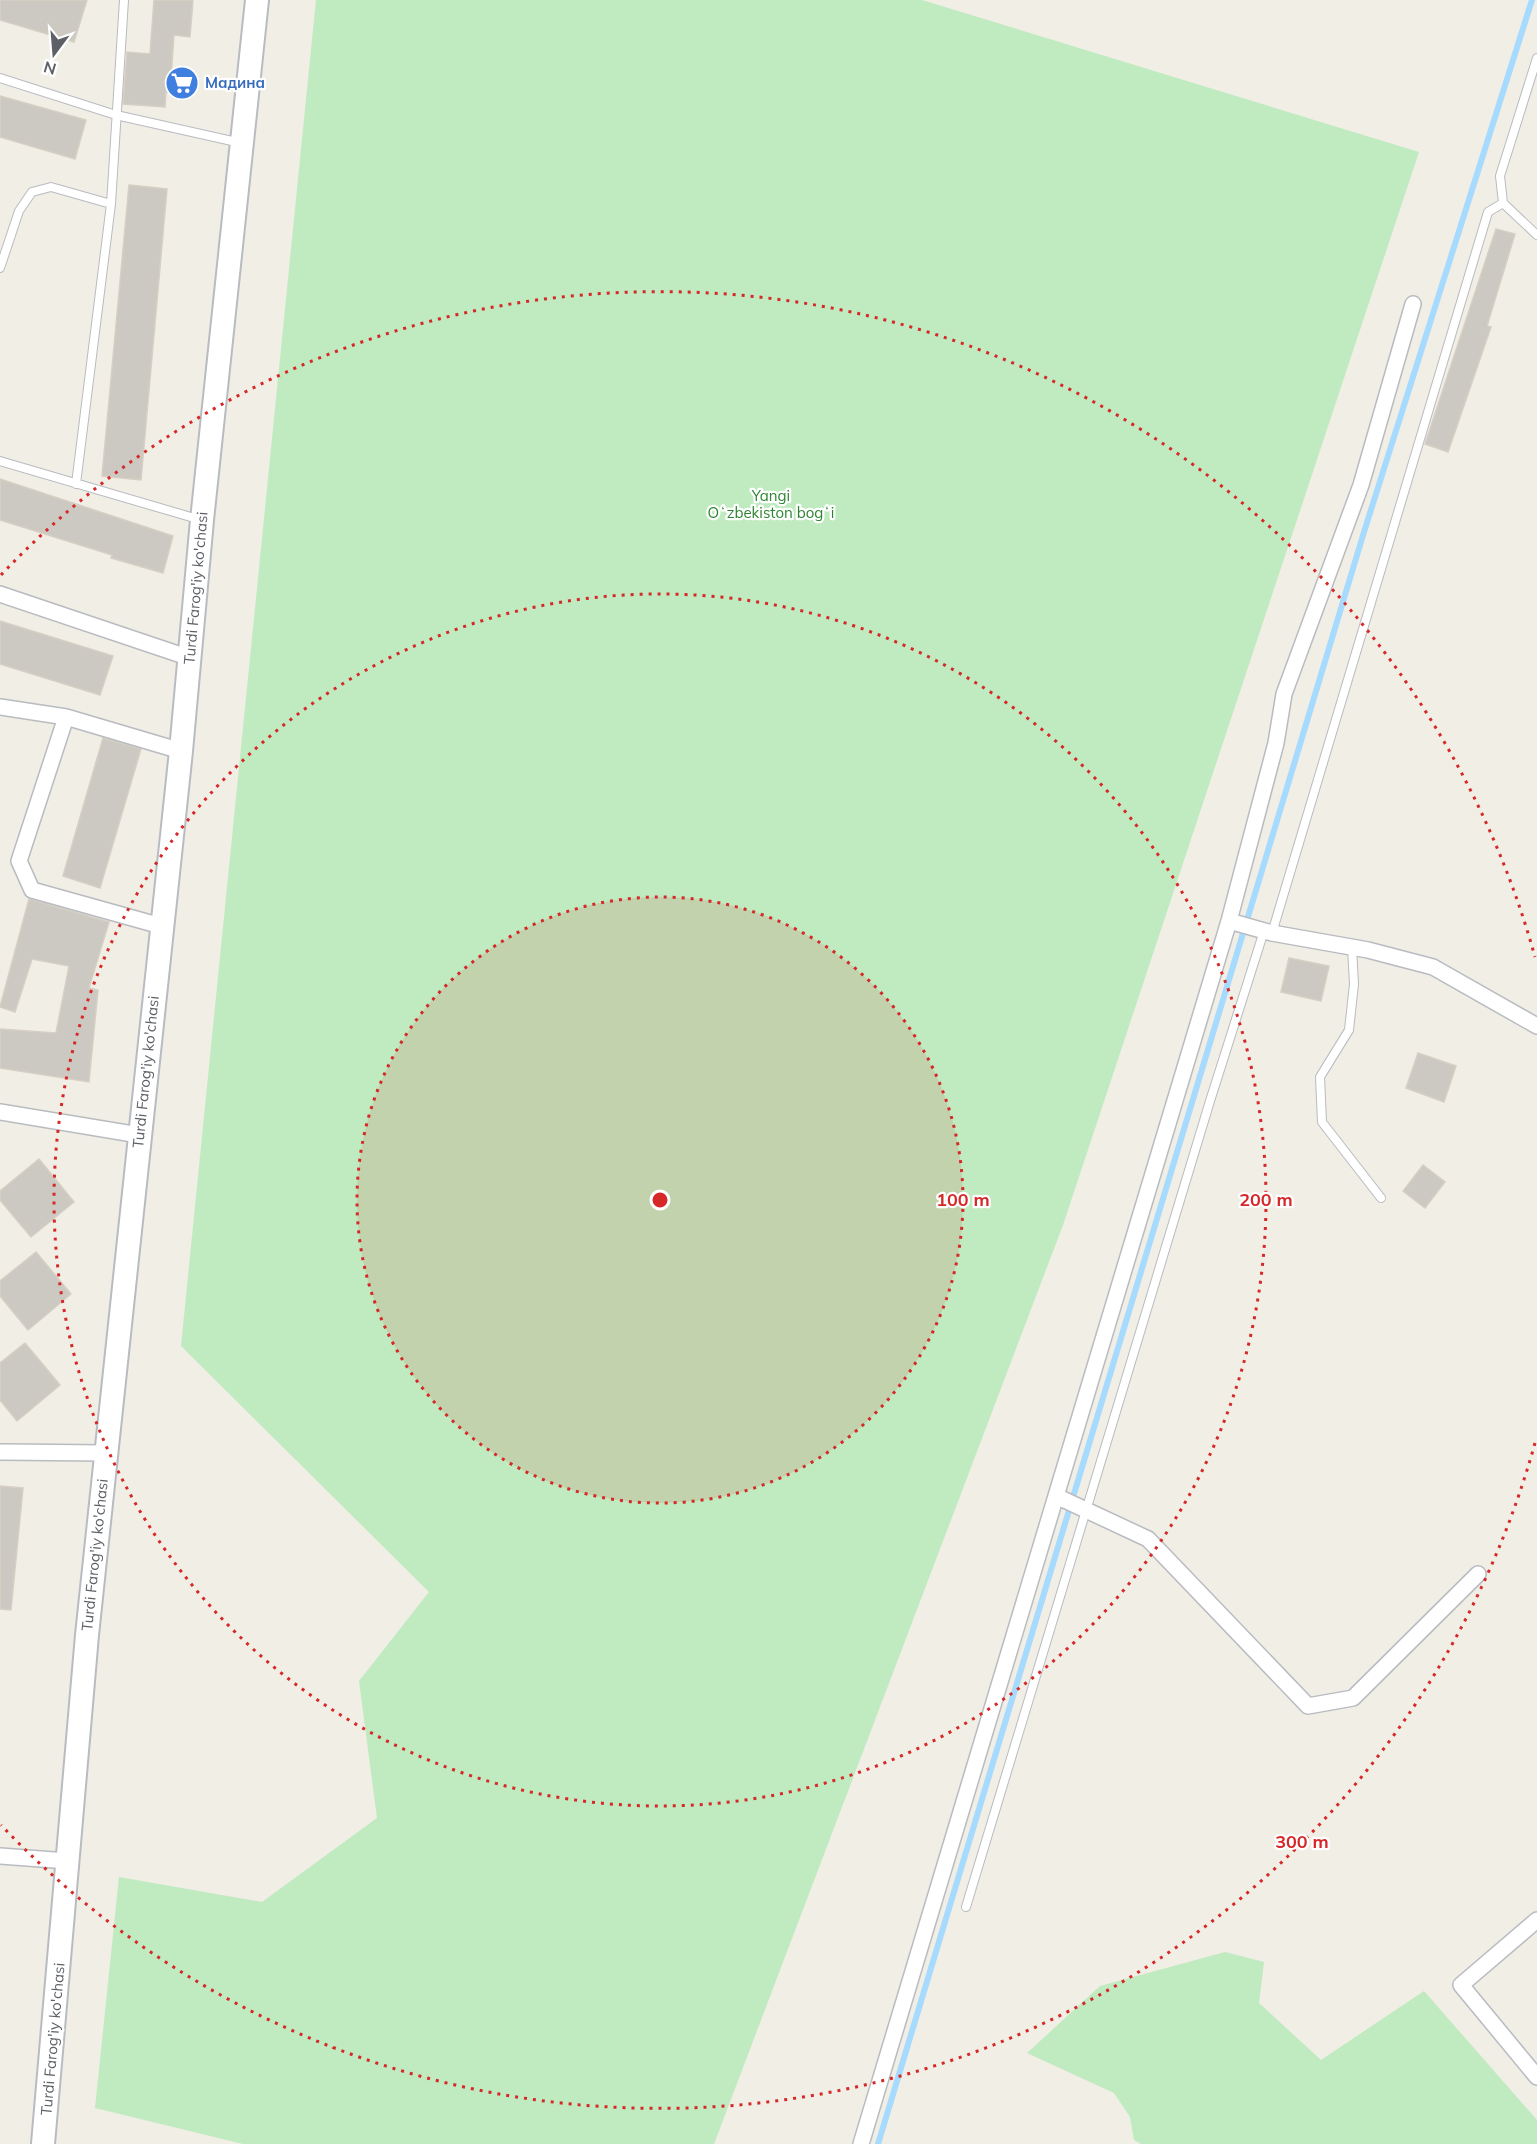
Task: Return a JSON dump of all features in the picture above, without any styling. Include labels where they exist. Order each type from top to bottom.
[{"type":"main road","name":"Turdi Farog'iy ko'chasi","points":[[44,2144],[106,1453],[181,752],[202,520],[257,0]]},
{"type":"street","points":[[861,2144],[1071,1502],[1230,921],[1275,743],[1284,694],[1361,485],[1413,304]]},
{"type":"street","points":[[0,594],[190,658]]},
{"type":"street","points":[[0,707],[66,717],[181,752]]},
{"type":"street","points":[[66,717],[19,861],[32,890],[161,926]]},
{"type":"street","points":[[1230,921],[1433,967],[1537,1026]]},
{"type":"street","points":[[0,1112],[139,1135]]},
{"type":"street","points":[[0,1452],[106,1453]]},
{"type":"street","points":[[1071,1502],[1148,1539],[1308,1706],[1353,1698],[1478,1574]]},
{"type":"street","points":[[0,1856],[68,1861]]},
{"type":"street","points":[[1537,1920],[1461,1985],[1537,2077]]},
{"type":"lane","points":[[76,484],[111,204],[124,0]]},
{"type":"lane","points":[[1537,58],[1500,176],[1503,203],[1537,235]]},
{"type":"lane","points":[[0,78],[116,114],[242,144]]},
{"type":"lane","points":[[0,268],[19,212],[32,192],[51,187],[111,204]]},
{"type":"lane","points":[[966,1907],[1071,1502],[1266,931],[1488,212],[1503,203]]},
{"type":"lane","points":[[0,461],[202,520]]},
{"type":"lane","points":[[1352,947],[1354,984],[1349,1030],[1320,1077],[1322,1122],[1381,1198]]},
{"type":"green space","name":"Yangi Oʻzbekiston bogʻi","points":[[316,0],[922,0],[1419,152],[1063,1225],[714,2144],[243,2144],[95,2108],[119,1877],[262,1902],[377,1818],[359,1681],[429,1592],[181,1346]]},
{"type":"green space","points":[[1225,1952],[1264,1962],[1259,2003],[1321,2060],[1424,1991],[1537,2120],[1537,2144],[1141,2144],[1134,2140],[1130,2117],[1114,2093],[1027,2053],[1100,1986]]},
{"type":"building","points":[[0,0],[87,0],[74,42],[0,20]]},
{"type":"building","points":[[154,0],[193,0],[190,37],[174,35],[170,93],[166,92],[165,107],[123,104],[127,52],[150,54]]},
{"type":"building","points":[[0,96],[86,120],[75,159],[0,137]]},
{"type":"building","points":[[129,185],[167,189],[141,480],[102,476]]},
{"type":"building","points":[[1496,229],[1515,234],[1487,326],[1491,327],[1448,452],[1425,444]]},
{"type":"building","points":[[0,479],[173,536],[163,573],[111,558],[112,555],[0,520]]},
{"type":"building","points":[[0,621],[113,656],[100,695],[0,664]]},
{"type":"building","points":[[103,738],[141,749],[100,888],[63,876]]},
{"type":"building","points":[[29,899],[109,922],[89,988],[98,990],[89,1082],[0,1068],[0,1029],[56,1033],[69,966],[32,959],[15,1012],[0,1007]]},
{"type":"building","points":[[1289,958],[1329,966],[1321,1001],[1281,992]]},
{"type":"building","points":[[1418,1053],[1456,1066],[1444,1102],[1406,1088]]},
{"type":"building","points":[[39,1159],[74,1202],[31,1237],[0,1200],[0,1191]]},
{"type":"building","points":[[1423,1165],[1445,1182],[1425,1208],[1403,1191]]},
{"type":"building","points":[[36,1252],[71,1294],[28,1330],[0,1296],[0,1281]]},
{"type":"building","points":[[25,1343],[60,1385],[17,1421],[0,1400],[0,1363]]},
{"type":"building","points":[[0,1486],[23,1488],[11,1610],[0,1609]]},
{"type":"waterway","points":[[878,2144],[1364,532],[1532,0]]},
{"type":"place","name":"Мадина","points":[[182,83]]}]
